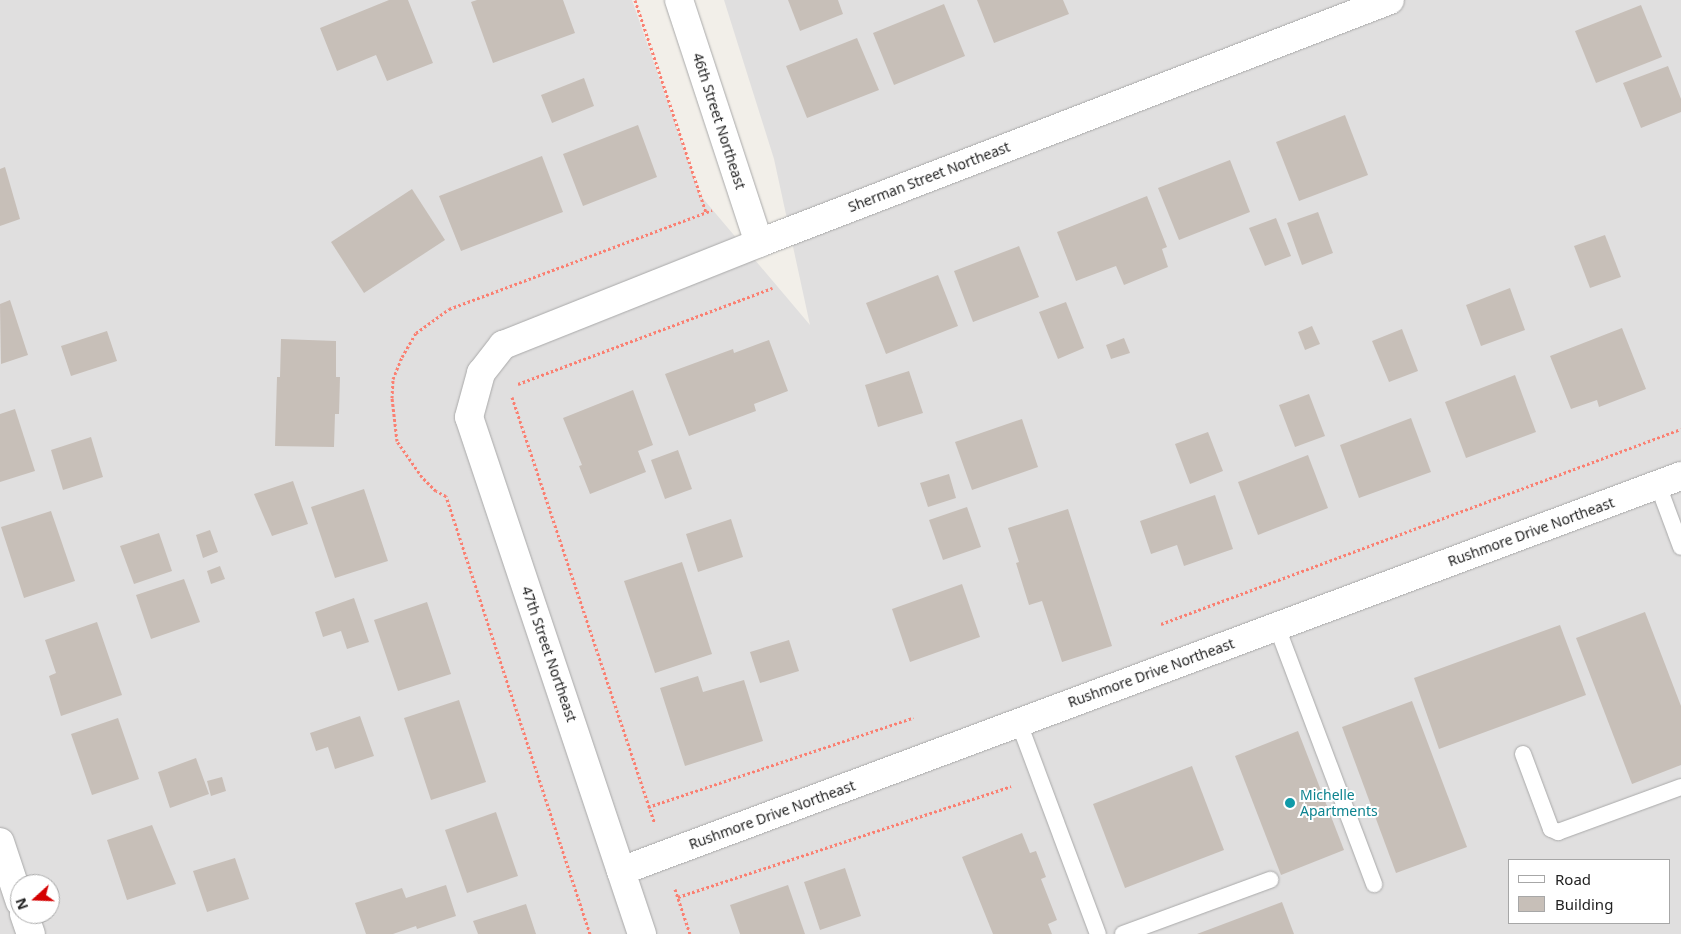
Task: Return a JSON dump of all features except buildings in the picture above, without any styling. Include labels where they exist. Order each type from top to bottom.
[{"type":"street","name":"46th Street Northeast","points":[[679,0],[759,243]]},
{"type":"street","name":"Sherman Street Northeast","points":[[481,373],[503,345],[759,243],[1390,0]]},
{"type":"street","name":"47th Street Northeast","points":[[481,373],[469,416],[642,934]]},
{"type":"street","name":"Rushmore Drive Northeast","points":[[621,871],[1670,480]]},
{"type":"street","points":[[0,842],[11,874]]},
{"type":"lane","points":[[1670,480],[1681,547]]},
{"type":"lane","points":[[1277,627],[1374,884]]},
{"type":"lane","points":[[1019,723],[1098,934]]},
{"type":"lane","points":[[1523,754],[1551,829],[1558,832],[1681,787]]},
{"type":"lane","points":[[1123,934],[1270,880]]},
{"type":"path","points":[[636,0],[706,212]]},
{"type":"path","points":[[655,826],[509,388],[772,288]]},
{"type":"path","points":[[1161,624],[1681,429]]},
{"type":"path","points":[[648,807],[913,718]]},
{"type":"path","points":[[678,897],[1038,777]]},
{"type":"path","points":[[673,884],[690,934]]},
{"type":"shaded area","points":[[0,0],[632,0],[700,195],[810,325],[774,159],[724,0],[1681,0],[1681,934],[0,934]]},
{"type":"place","name":"Michelle Apartments","points":[[1290,803]]}]
